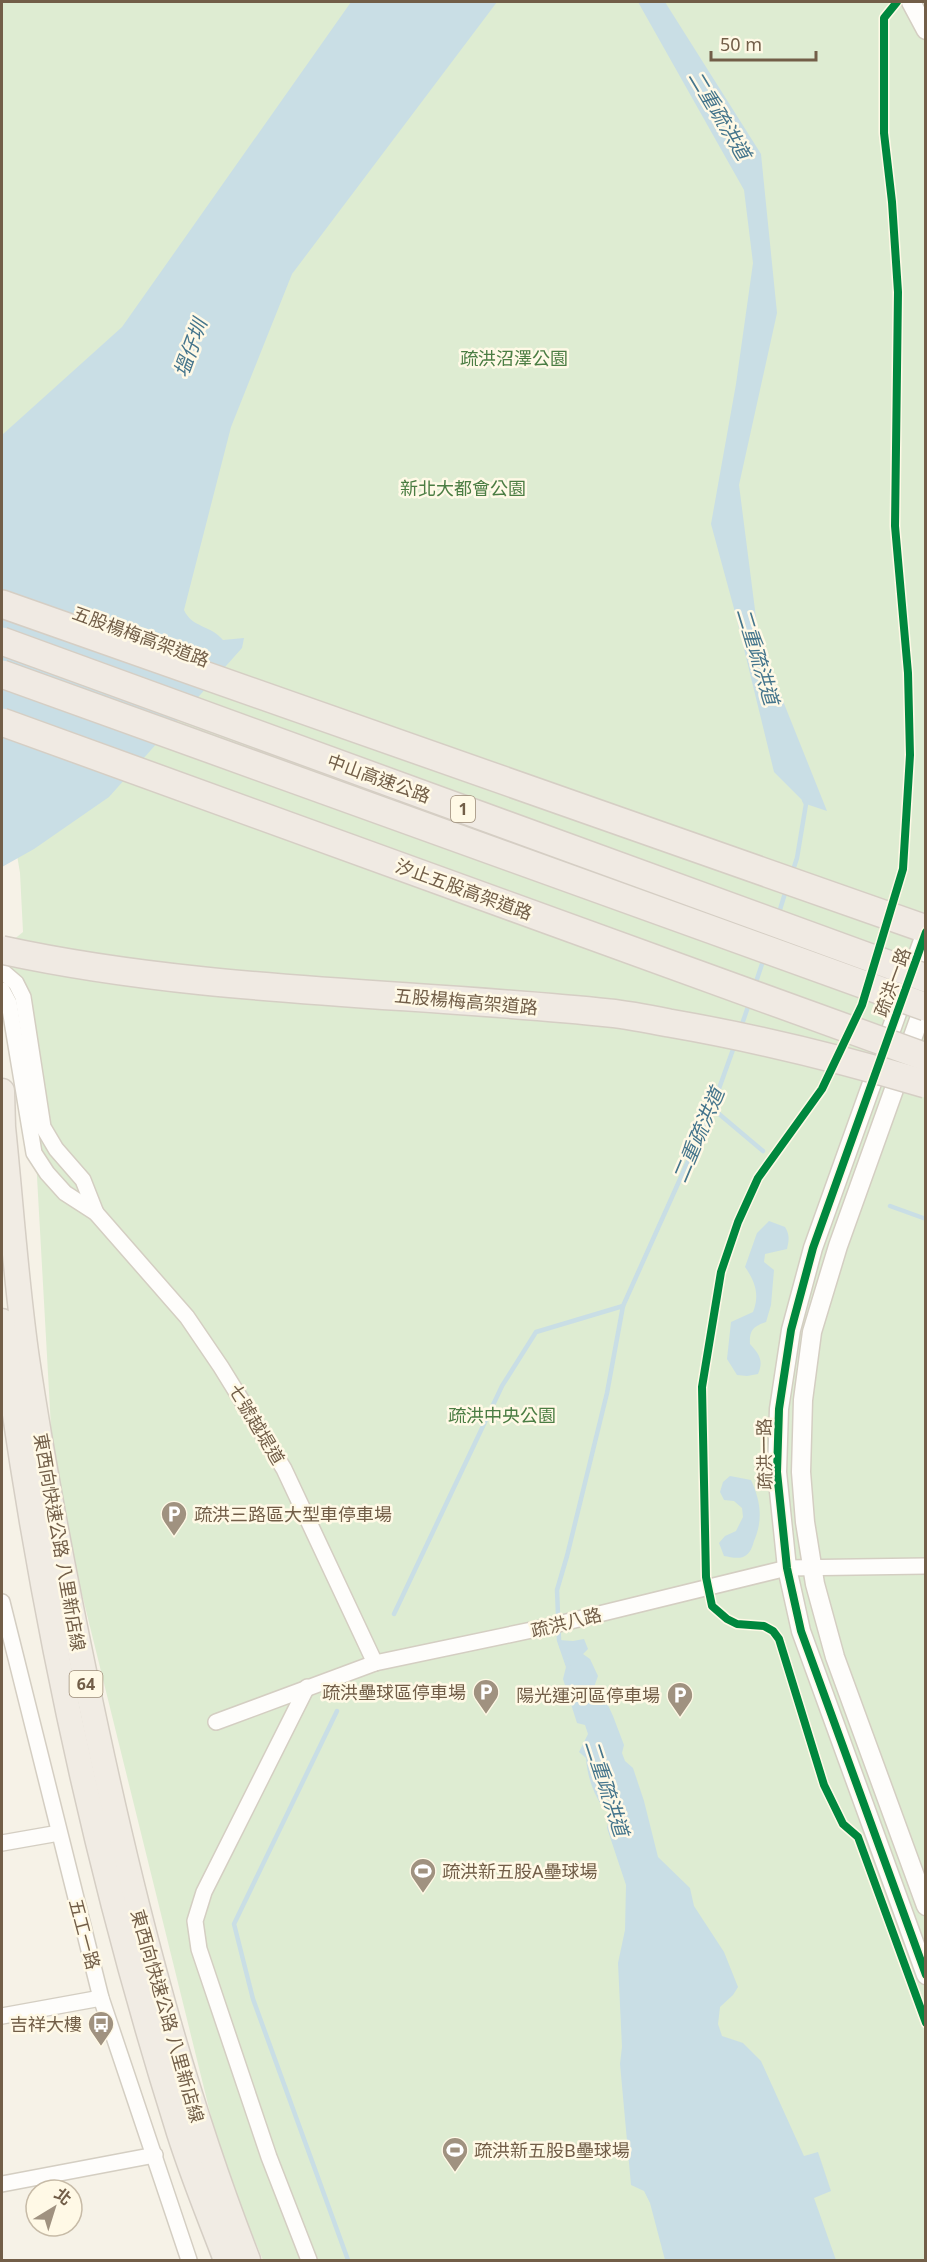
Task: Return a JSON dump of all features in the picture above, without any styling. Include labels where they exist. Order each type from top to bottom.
[{"type":"highway","name":"五股楊梅高架道路","points":[[2,585],[556,787],[716,856]]},
{"type":"highway","name":"1","points":[[2,604],[926,930]]},
{"type":"highway","name":"中山高速公路","points":[[2,640],[926,978]]},
{"type":"highway","name":"中山高速公路","points":[[2,674],[926,1007]]},
{"type":"highway","name":"汐止五股高架道路","points":[[2,722],[926,1057]]},
{"type":"highway","name":"五股楊梅高架道路","points":[[2,950],[62,963],[183,978],[612,1013],[727,1033],[851,1062],[926,1084]]},
{"type":"highway","name":"東西向快速公路 八里新店線","points":[[2,1090],[3,1127],[27,1359],[71,1608],[101,1755],[164,2012],[209,2156],[248,2260]]},
{"type":"highway","name":"東西向快速公路 八里新店線","points":[[2,1321],[18,1436],[47,1607],[98,1846],[130,1971],[176,2124],[226,2260]]},
{"type":"street","points":[[911,2],[926,30]]},
{"type":"street","points":[[918,2],[926,8]]},
{"type":"street","name":"疏洪一路","points":[[926,930],[813,1248],[791,1330],[778,1408],[781,1520],[787,1568],[801,1631],[926,1975]]},
{"type":"street","name":"七號越堤道","points":[[2,971],[16,983],[23,997],[44,1127],[56,1149],[83,1180],[96,1213]]},
{"type":"street","name":"七號越堤道","points":[[2,990],[9,1003],[34,1153],[47,1173],[65,1193],[96,1213],[187,1317],[284,1469],[375,1663]]},
{"type":"street","name":"疏洪一路","points":[[926,1000],[838,1246],[812,1332],[803,1400],[801,1472],[812,1569],[835,1657],[926,1906]]},
{"type":"street","name":"疏洪八路","points":[[216,1722],[375,1663],[546,1627],[787,1568],[926,1566]]},
{"type":"street","name":"五工一路","points":[[2,1602],[4,1624],[102,1998],[189,2260]]},
{"type":"street","points":[[307,1687],[204,1892],[195,1921],[199,1949],[254,2114],[309,2260]]},
{"type":"street","points":[[2,1843],[59,1833]]},
{"type":"street","points":[[2,2016],[102,1998]]},
{"type":"street","points":[[2,2184],[155,2155]]},
{"type":"green space","name":"新北大都會公園","points":[[2,2],[925,2],[925,2260],[263,2260],[223,2165],[54,1481],[35,1141],[7,945],[23,932],[20,873],[2,765]]},
{"type":"water","name":"塭仔圳","points":[[351,2],[497,2],[292,274],[231,427],[184,610],[192,620],[223,640],[244,638],[242,648],[109,797],[34,849],[2,867],[2,435],[122,327]]},
{"type":"water","points":[[638,2],[665,2],[761,154],[777,313],[739,485],[759,641],[827,811],[806,804],[774,772],[711,524],[736,384],[753,263],[744,190]]},
{"type":"water","points":[[769,1221],[785,1227],[789,1240],[788,1246],[787,1249],[765,1254],[764,1262],[774,1270],[771,1305],[766,1322],[758,1325],[751,1332],[750,1339],[750,1344],[758,1354],[760,1369],[758,1374],[737,1375],[727,1359],[731,1322],[753,1312],[756,1300],[755,1288],[745,1267],[757,1233]]},
{"type":"water","points":[[730,1476],[751,1480],[759,1503],[760,1518],[757,1533],[750,1550],[741,1558],[724,1556],[719,1543],[725,1536],[736,1531],[743,1517],[742,1508],[734,1501],[724,1500],[720,1492],[723,1482]]},
{"type":"water","points":[[584,1639],[588,1649],[583,1654],[590,1659],[598,1676],[594,1687],[601,1699],[607,1703],[624,1745],[622,1753],[625,1761],[633,1768],[658,1857],[690,1888],[694,1906],[724,1952],[738,1987],[720,2007],[718,2024],[722,2036],[743,2043],[761,2061],[804,2156],[818,2152],[831,2191],[814,2198],[836,2260],[665,2260],[650,2203],[644,2191],[631,2185],[620,2064],[622,2047],[618,1963],[625,1930],[626,1885],[607,1828],[610,1814],[596,1796],[588,1773],[586,1758],[579,1752],[588,1734],[585,1725],[577,1723],[563,1679],[568,1659],[559,1647],[559,1640]]},
{"type":"waterway","name":"二重疏洪道","points":[[792,873],[797,858],[806,804],[804,800]]},
{"type":"waterway","name":"二重疏洪道","points":[[778,916],[786,890]]},
{"type":"waterway","name":"二重疏洪道","points":[[755,985],[764,958]]},
{"type":"waterway","name":"二重疏洪道","points":[[741,1027],[750,1001]]},
{"type":"waterway","name":"二重疏洪道","points":[[569,1669],[559,1640],[557,1590],[607,1393],[623,1306],[712,1108],[735,1044]]},
{"type":"waterway","points":[[712,1108],[763,1151]]},
{"type":"waterway","points":[[890,1206],[926,1219]]},
{"type":"waterway","name":"二重疏洪道","points":[[394,1614],[502,1386],[536,1332],[623,1306]]},
{"type":"waterway","points":[[337,1711],[234,1924],[253,1999],[348,2260]]},
{"type":"cycle path","points":[[897,2],[884,18],[884,133],[892,202],[898,292],[895,526],[908,673],[910,755],[903,869],[862,1005],[822,1089],[758,1178],[738,1222],[721,1272],[702,1387],[706,1577],[712,1606],[737,1624],[764,1626],[773,1631],[779,1639],[824,1785],[843,1824],[858,1837],[926,2023]]},
{"type":"cycle path","points":[[926,932],[813,1248],[791,1330],[779,1409],[777,1472],[787,1568],[801,1631],[926,1975]]},
{"type":"place","name":"疏洪三路區大型車停車場","points":[[174,1537]]},
{"type":"place","name":"疏洪壘球區停車場","points":[[486,1715]]},
{"type":"place","name":"陽光運河區停車場","points":[[680,1718]]},
{"type":"place","name":"疏洪新五股A壘球場","points":[[423,1894]]},
{"type":"place","name":"吉祥大樓","points":[[101,2047]]},
{"type":"place","name":"疏洪新五股B壘球場","points":[[455,2173]]},
{"type":"park label","name":"疏洪沼澤公園","points":[[514,358]]},
{"type":"park label","name":"疏洪中央公園","points":[[502,1415]]}]
